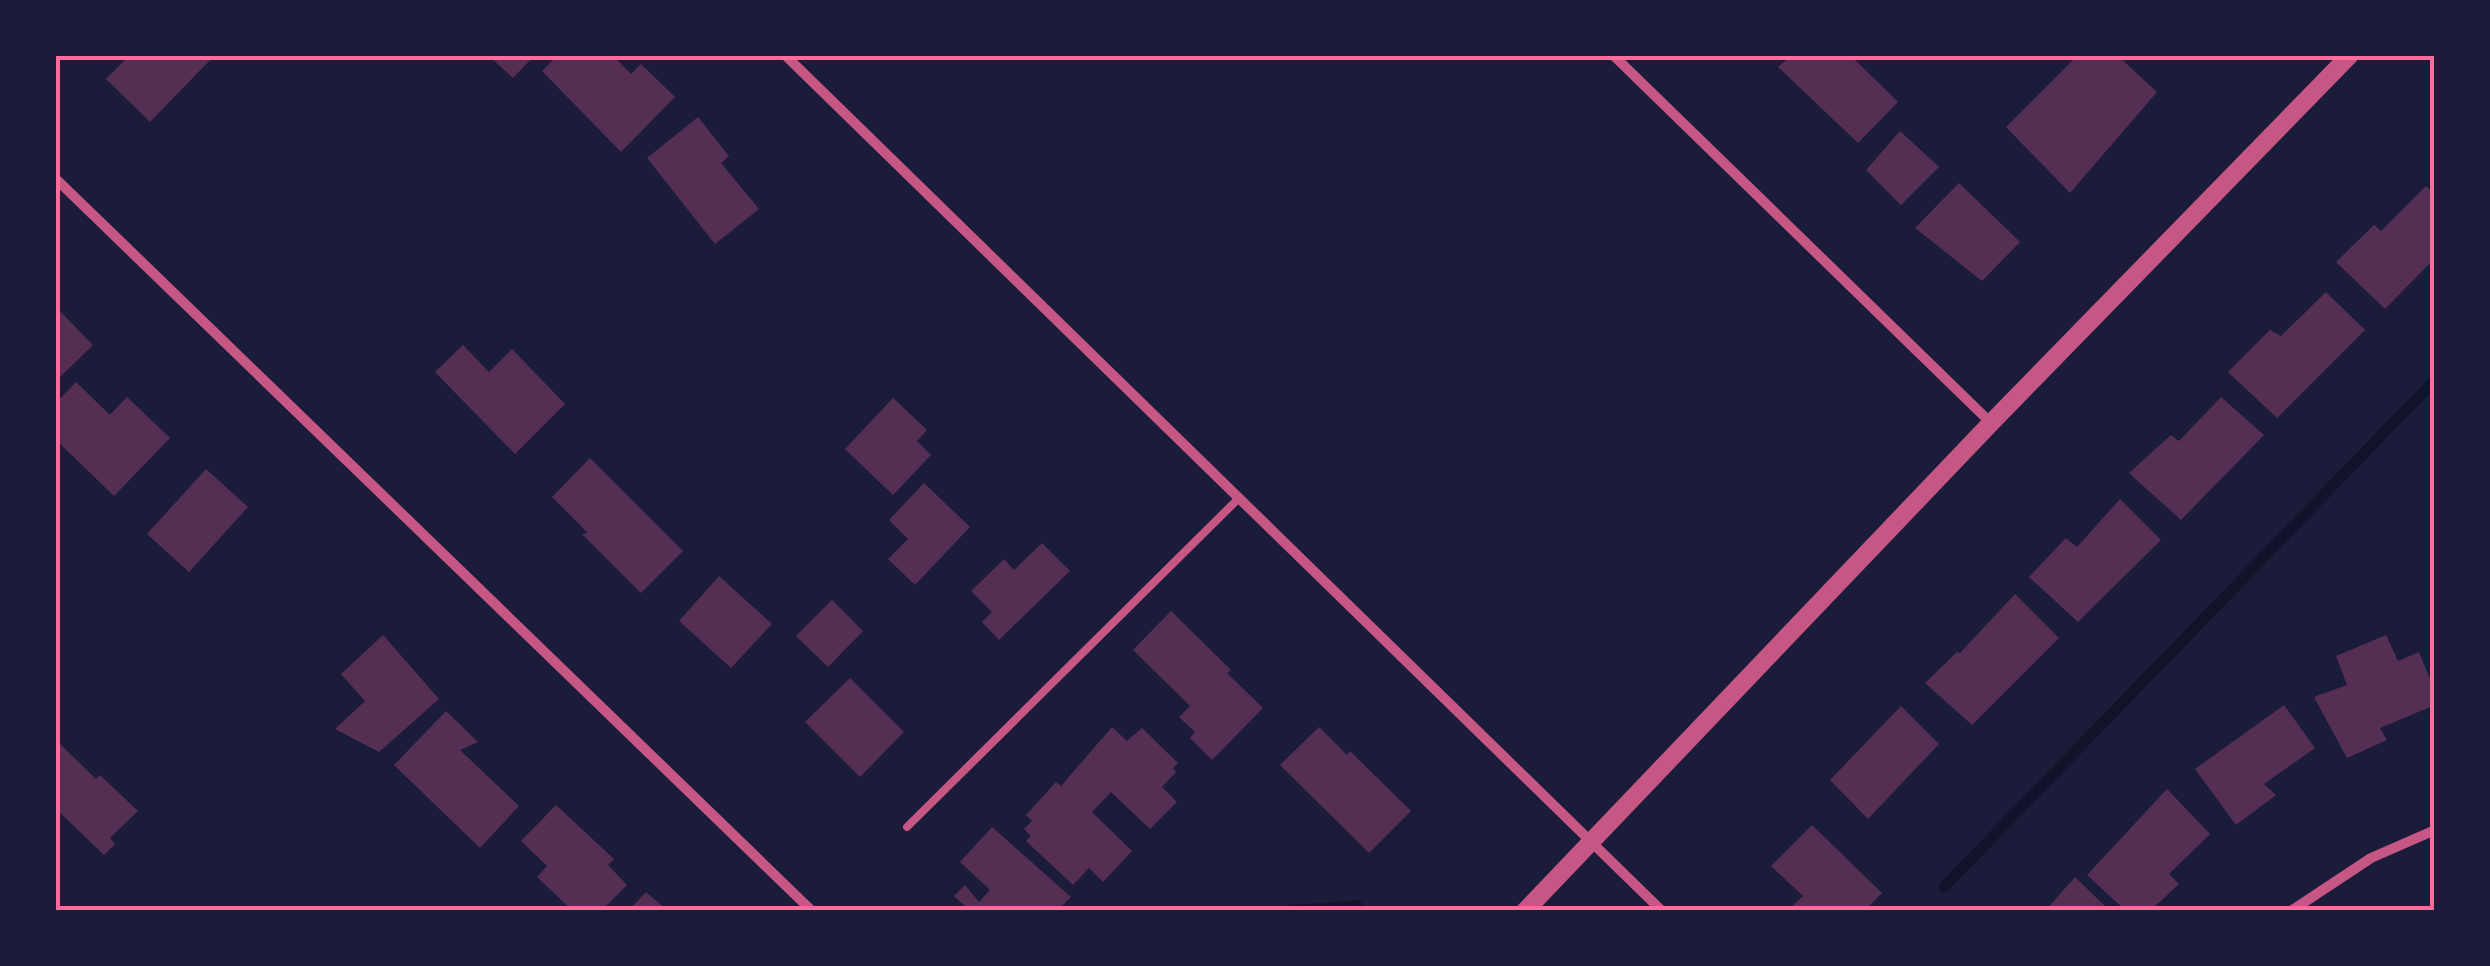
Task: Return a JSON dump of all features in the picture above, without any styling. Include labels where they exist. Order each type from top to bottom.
[{"type":"street","points":[[785,55],[1662,911]]},
{"type":"street","points":[[1613,55],[1991,423]]},
{"type":"street","points":[[1525,911],[1991,423],[2350,55]]},
{"type":"street","points":[[55,178],[812,911]]},
{"type":"street","points":[[2291,911],[2370,858],[2435,830]]},
{"type":"lane","points":[[907,827],[1238,500]]},
{"type":"building","points":[[130,55],[215,55],[150,122],[106,79]]},
{"type":"building","points":[[488,55],[535,55],[513,78]]},
{"type":"building","points":[[558,55],[612,55],[631,74],[641,64],[675,97],[621,152],[542,71]]},
{"type":"building","points":[[1792,55],[1850,55],[1898,102],[1858,143],[1778,67]]},
{"type":"building","points":[[2078,55],[2117,55],[2157,92],[2070,193],[2006,127]]},
{"type":"building","points":[[698,117],[729,156],[721,163],[759,209],[715,244],[647,158]]},
{"type":"building","points":[[1900,131],[1939,167],[1901,205],[1866,170]]},
{"type":"building","points":[[1959,183],[2020,242],[1982,281],[1915,228]]},
{"type":"building","points":[[2426,186],[2435,195],[2435,258],[2385,309],[2336,262],[2374,225],[2381,231]]},
{"type":"building","points":[[2326,292],[2365,330],[2277,418],[2228,372],[2270,330],[2281,336]]},
{"type":"building","points":[[55,306],[93,345],[55,382]]},
{"type":"building","points":[[463,345],[489,372],[512,349],[565,404],[515,454],[435,372]]},
{"type":"building","points":[[76,382],[110,415],[127,397],[170,438],[114,496],[55,439],[55,404]]},
{"type":"building","points":[[2221,397],[2264,435],[2181,520],[2129,473],[2171,435],[2179,441]]},
{"type":"building","points":[[893,398],[927,430],[917,441],[931,455],[893,495],[845,449]]},
{"type":"building","points":[[590,458],[683,551],[641,593],[582,534],[588,533],[552,497]]},
{"type":"building","points":[[206,469],[248,507],[189,572],[147,534]]},
{"type":"building","points":[[924,483],[970,527],[915,585],[888,559],[908,539],[889,520]]},
{"type":"building","points":[[2120,499],[2161,540],[2078,622],[2029,577],[2066,538],[2077,547]]},
{"type":"building","points":[[1042,543],[1070,571],[999,640],[982,622],[992,612],[971,591],[1004,559],[1014,570]]},
{"type":"building","points":[[719,576],[772,624],[731,668],[679,621]]},
{"type":"building","points":[[2015,594],[2059,638],[1972,725],[1925,683],[1960,653]]},
{"type":"building","points":[[832,600],[863,631],[828,667],[796,636]]},
{"type":"building","points":[[1171,611],[1263,708],[1212,760],[1190,738],[1195,732],[1179,717],[1190,706],[1133,650]]},
{"type":"building","points":[[383,635],[439,699],[379,752],[335,729],[365,701],[341,674]]},
{"type":"building","points":[[2386,635],[2398,661],[2419,652],[2435,691],[2435,705],[2380,728],[2387,740],[2347,758],[2314,697],[2347,685],[2336,656]]},
{"type":"building","points":[[850,678],[904,732],[860,777],[805,722]]},
{"type":"building","points":[[2284,705],[2315,748],[2264,784],[2276,795],[2236,825],[2195,769]]},
{"type":"building","points":[[1901,706],[1939,744],[1868,819],[1830,780]]},
{"type":"building","points":[[446,711],[478,742],[460,750],[519,806],[480,848],[394,765]]},
{"type":"building","points":[[1112,727],[1127,741],[1142,728],[1178,763],[1173,768],[1176,772],[1162,787],[1177,802],[1150,829],[1111,792],[1092,812],[1132,851],[1103,882],[1089,868],[1073,885],[1026,841],[1031,836],[1024,829],[1032,821],[1026,815],[1056,782],[1061,786]]},
{"type":"building","points":[[1319,727],[1347,755],[1350,751],[1411,811],[1369,853],[1280,765]]},
{"type":"building","points":[[55,739],[96,779],[100,775],[138,811],[110,838],[115,844],[104,855],[55,808]]},
{"type":"building","points":[[2167,789],[2210,834],[2169,874],[2179,884],[2150,911],[2126,911],[2087,875]]},
{"type":"building","points":[[556,805],[614,859],[608,865],[627,885],[601,911],[573,911],[537,877],[547,866],[521,841]]},
{"type":"building","points":[[1812,825],[1882,893],[1864,911],[1799,911],[1793,905],[1803,896],[1771,866]]},
{"type":"building","points":[[992,827],[1071,897],[1057,911],[970,911],[954,896],[965,885],[979,902],[990,890],[960,862]]},
{"type":"building","points":[[2075,877],[2110,911],[2045,911]]},
{"type":"building","points":[[646,892],[668,911],[628,911]]},
{"type":"waterway","points":[[1944,887],[2435,380]]},
{"type":"waterway","points":[[1285,911],[1357,906]]}]
